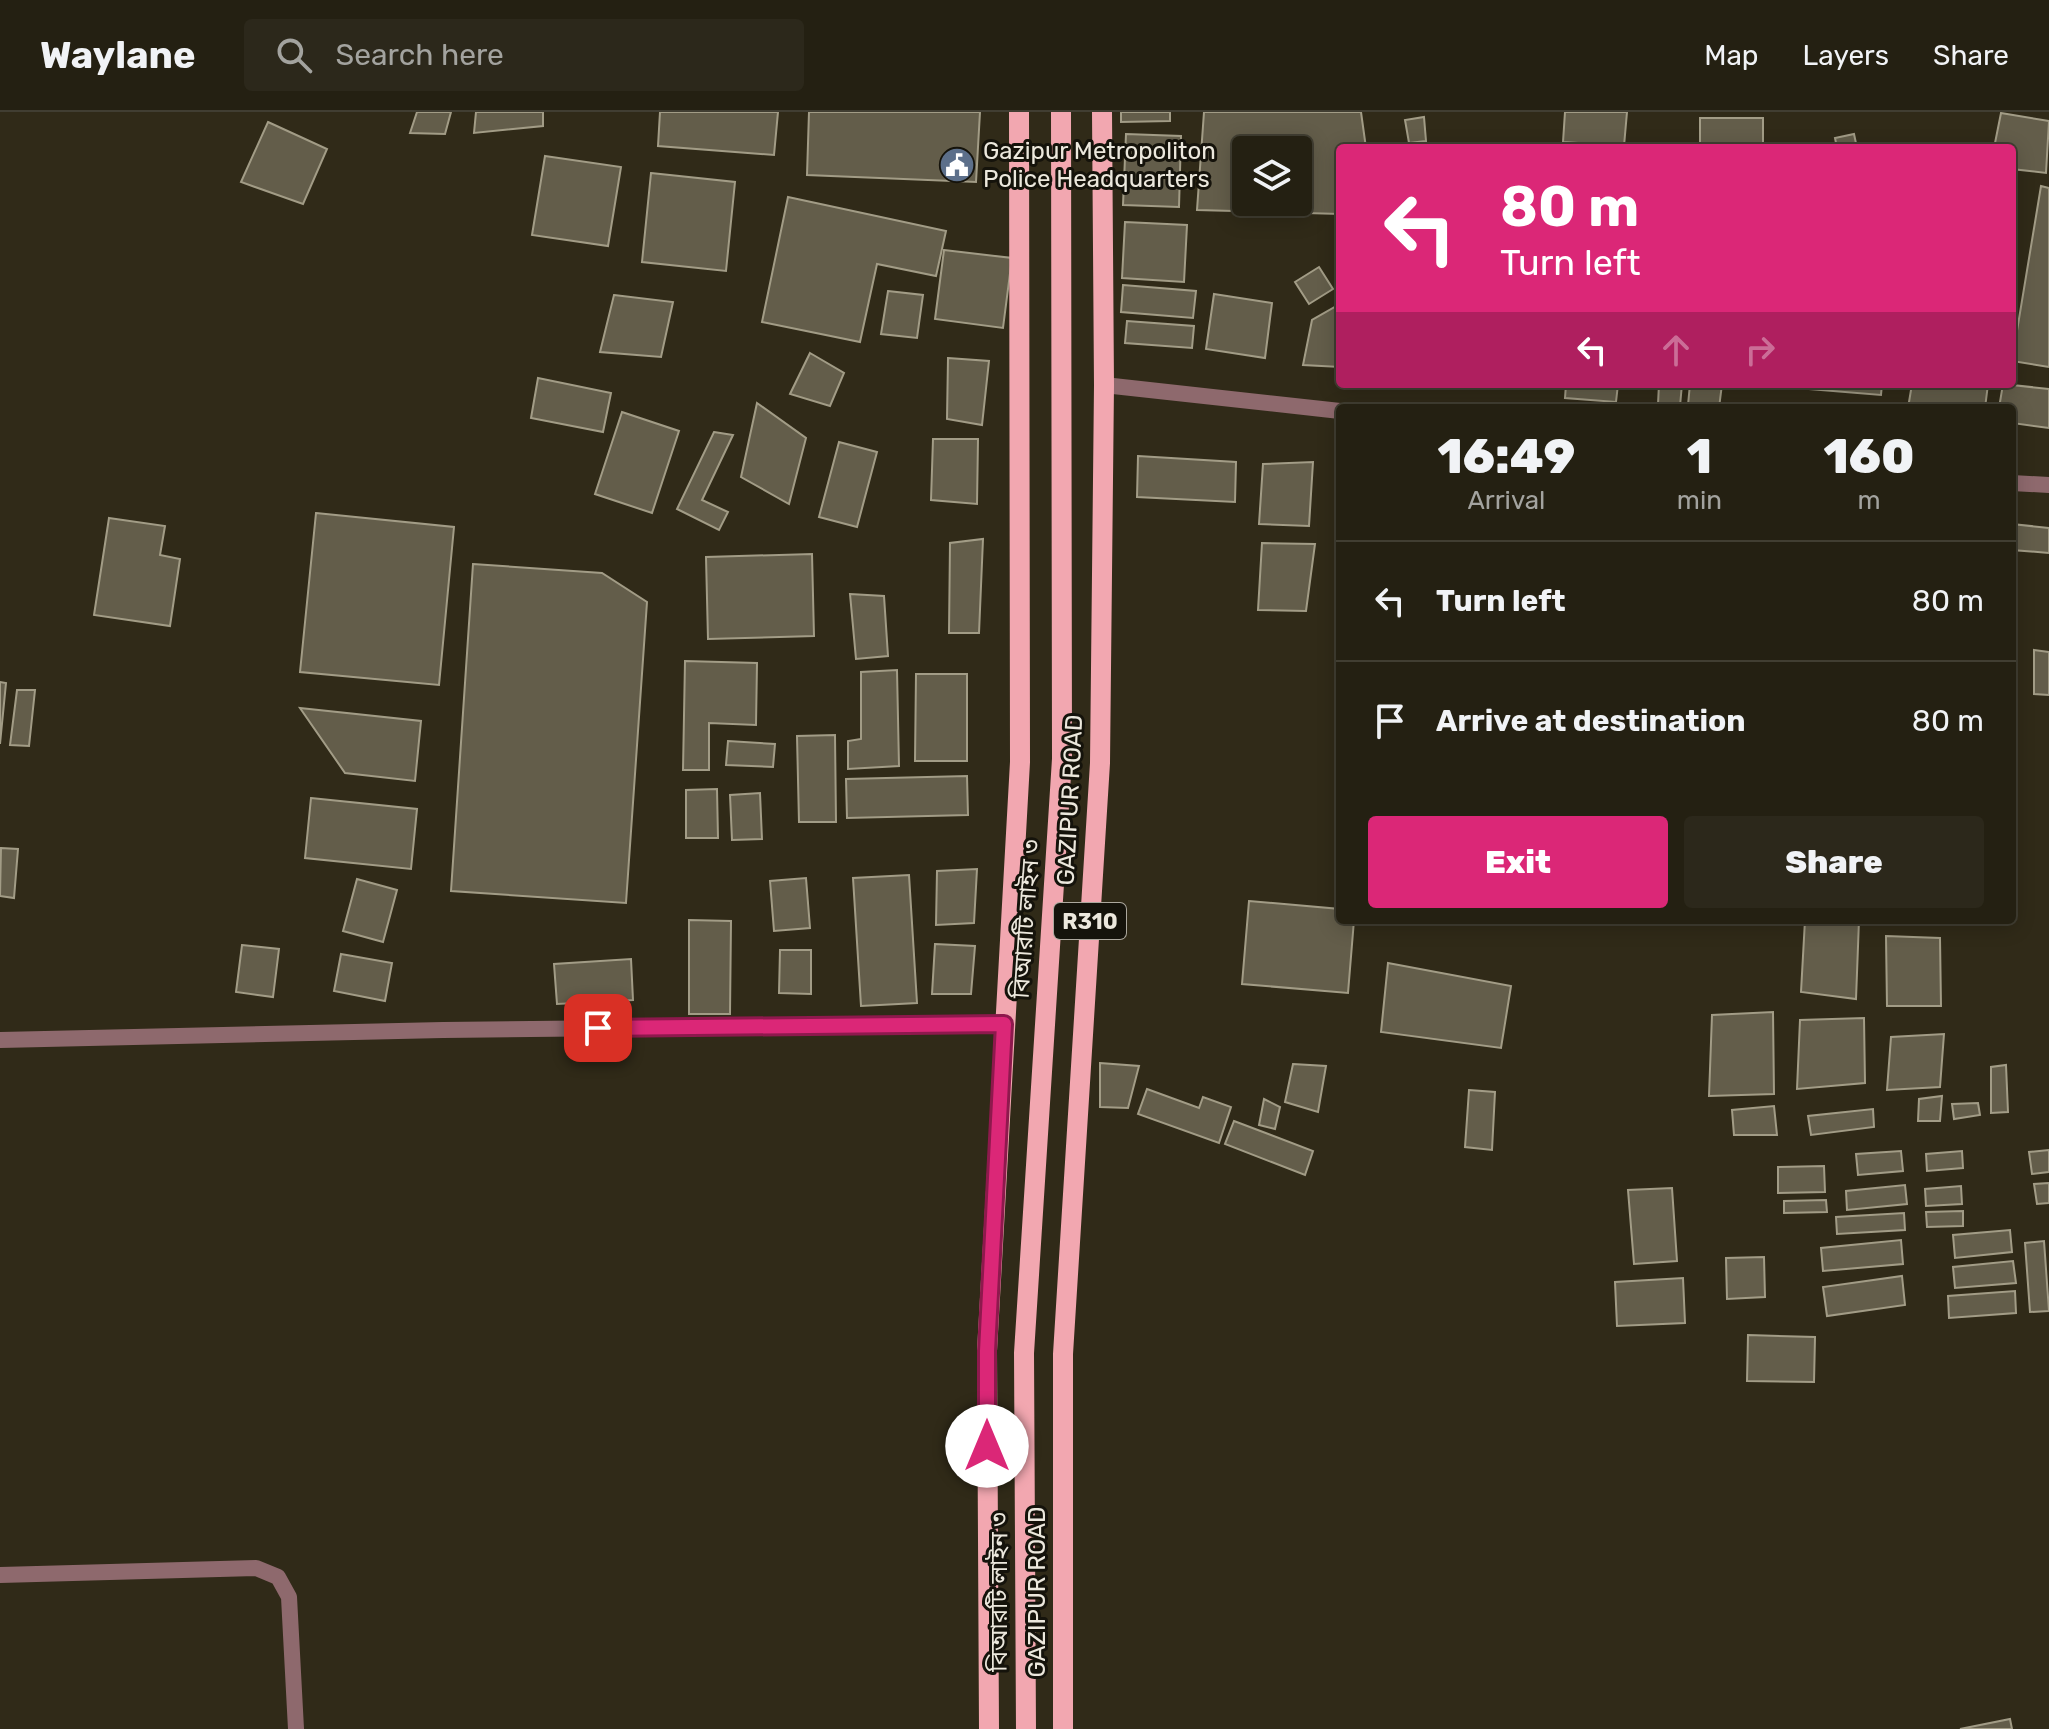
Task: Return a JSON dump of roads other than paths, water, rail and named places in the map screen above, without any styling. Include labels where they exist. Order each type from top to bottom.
[{"type":"main road","name":"GAZIPUR ROAD","points":[[989,1729],[987,1351],[1020,762],[1019,112]]},
{"type":"main road","name":"বিআরটি লাইন ৩","points":[[1026,1729],[1024,1353],[1062,759],[1061,112]]},
{"type":"main road","name":"GAZIPUR ROAD","points":[[1063,1729],[1063,1354],[1100,763],[1104,385],[1102,112]]},
{"type":"street","points":[[1104,385],[1336,411]]},
{"type":"street","points":[[2016,483],[2049,485]]},
{"type":"street","points":[[0,1040],[443,1030],[1004,1024]]},
{"type":"street","points":[[0,1575],[256,1568],[278,1577],[289,1597],[296,1729]]},
{"type":"place","name":"Gazipur Metropoliton Police Headquarters","points":[[957,165]]}]
